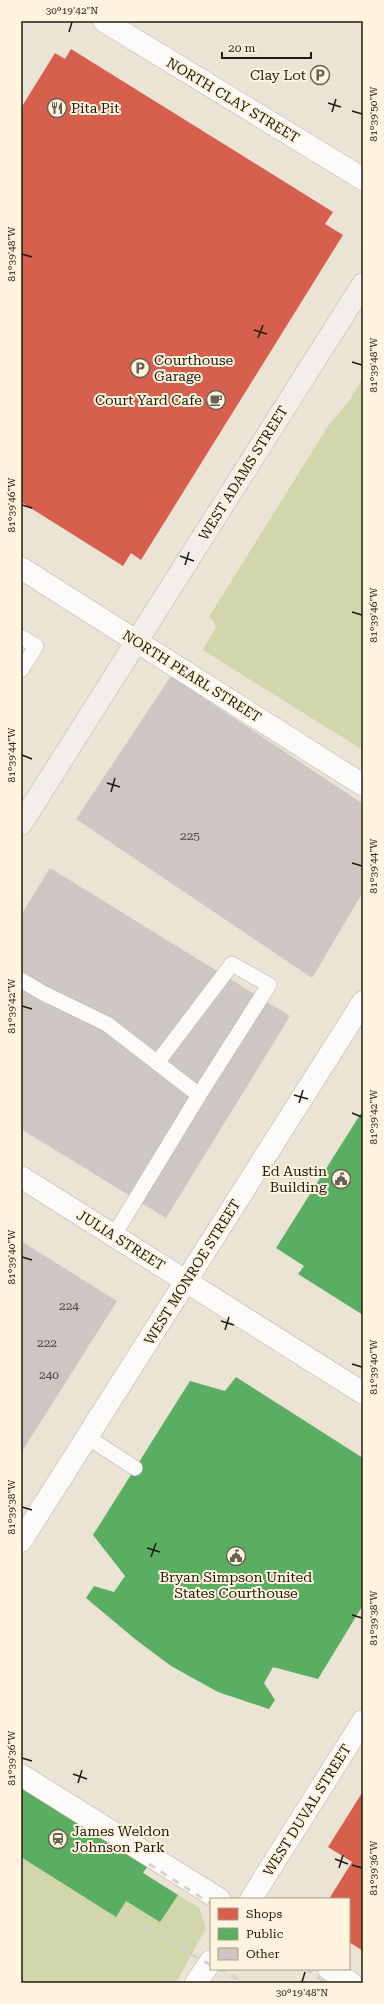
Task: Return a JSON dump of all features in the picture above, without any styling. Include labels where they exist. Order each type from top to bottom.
[{"type":"main road","name":"WEST ADAMS STREET","points":[[21,824],[363,284]]},
{"type":"street","name":"NORTH CLAY STREET","points":[[115,24],[363,179]]},
{"type":"street","name":"NORTH PEARL STREET","points":[[21,568],[363,785]]},
{"type":"street","name":"WEST MONROE STREET","points":[[21,1542],[363,1002]]},
{"type":"street","name":"JULIA STREET","points":[[21,1177],[363,1393]]},
{"type":"street","name":"WEST DUVAL STREET","points":[[252,1898],[363,1721]]},
{"type":"street","points":[[21,1775],[217,1898]]},
{"type":"street","points":[[196,1983],[210,1962]]},
{"type":"street","points":[[332,1970],[352,1983]]},
{"type":"lane","points":[[21,637],[36,646],[21,670]]},
{"type":"lane","points":[[114,1235],[199,1096],[269,986],[232,964],[157,1063]]},
{"type":"lane","points":[[21,980],[43,993],[107,1024],[199,1096]]},
{"type":"lane","points":[[87,1437],[135,1468]]},
{"type":"green space","points":[[363,378],[363,750],[203,650],[216,627],[213,620],[209,617],[328,426],[349,401]]},
{"type":"green space","name":"James Weldon Johnson Park","points":[[21,1796],[199,1908],[206,1928],[176,1983],[21,1983]]},
{"type":"building: Shops","name":"Courthouse Garage","points":[[71,49],[333,212],[325,224],[343,235],[141,560],[131,553],[123,566],[21,502],[21,108],[55,53],[65,59]]},
{"type":"building: Shops","points":[[362,1793],[363,1951],[350,1943],[350,1898],[330,1898],[352,1862],[328,1847]]},
{"type":"building: Public","name":"Ed Austin Building","points":[[363,1110],[363,1315],[298,1274],[304,1266],[276,1248]]},
{"type":"building: Public","name":"Bryan Simpson United States Courthouse","points":[[236,1377],[363,1458],[363,1605],[318,1679],[273,1667],[264,1683],[275,1700],[269,1709],[218,1692],[171,1666],[135,1639],[86,1598],[94,1586],[114,1592],[125,1576],[93,1535],[190,1381],[225,1391]]},
{"type":"building: Public","name":"James Weldon Johnson Park","points":[[21,1775],[153,1858],[143,1873],[178,1895],[160,1922],[126,1901],[116,1917],[21,1857]]},
{"type":"building: Other","points":[[171,676],[363,804],[363,892],[312,978],[76,819]]},
{"type":"building: Other","points":[[50,868],[290,1016],[166,1218],[21,1129],[21,915]]},
{"type":"building: Other","points":[[21,1241],[117,1301],[21,1453]]},
{"type":"railway","points":[[149,1864],[210,1903]]},
{"type":"railway","points":[[121,1910],[172,1944],[210,1964]]},
{"type":"railway","points":[[221,1970],[245,1983]]},
{"type":"railway","points":[[307,1970],[326,1983]]},
{"type":"place","name":"Clay Lot","points":[[320,75]]},
{"type":"place","name":"Pita Pit","points":[[57,108]]},
{"type":"place","name":"Courthouse Garage","points":[[140,368]]},
{"type":"place","name":"Court Yard Cafe","points":[[216,400]]},
{"type":"place","name":"Ed Austin Building","points":[[341,1179]]},
{"type":"place","name":"Bryan Simpson United States Courthouse","points":[[236,1556]]},
{"type":"place","name":"James Weldon Johnson Park","points":[[58,1839]]}]
